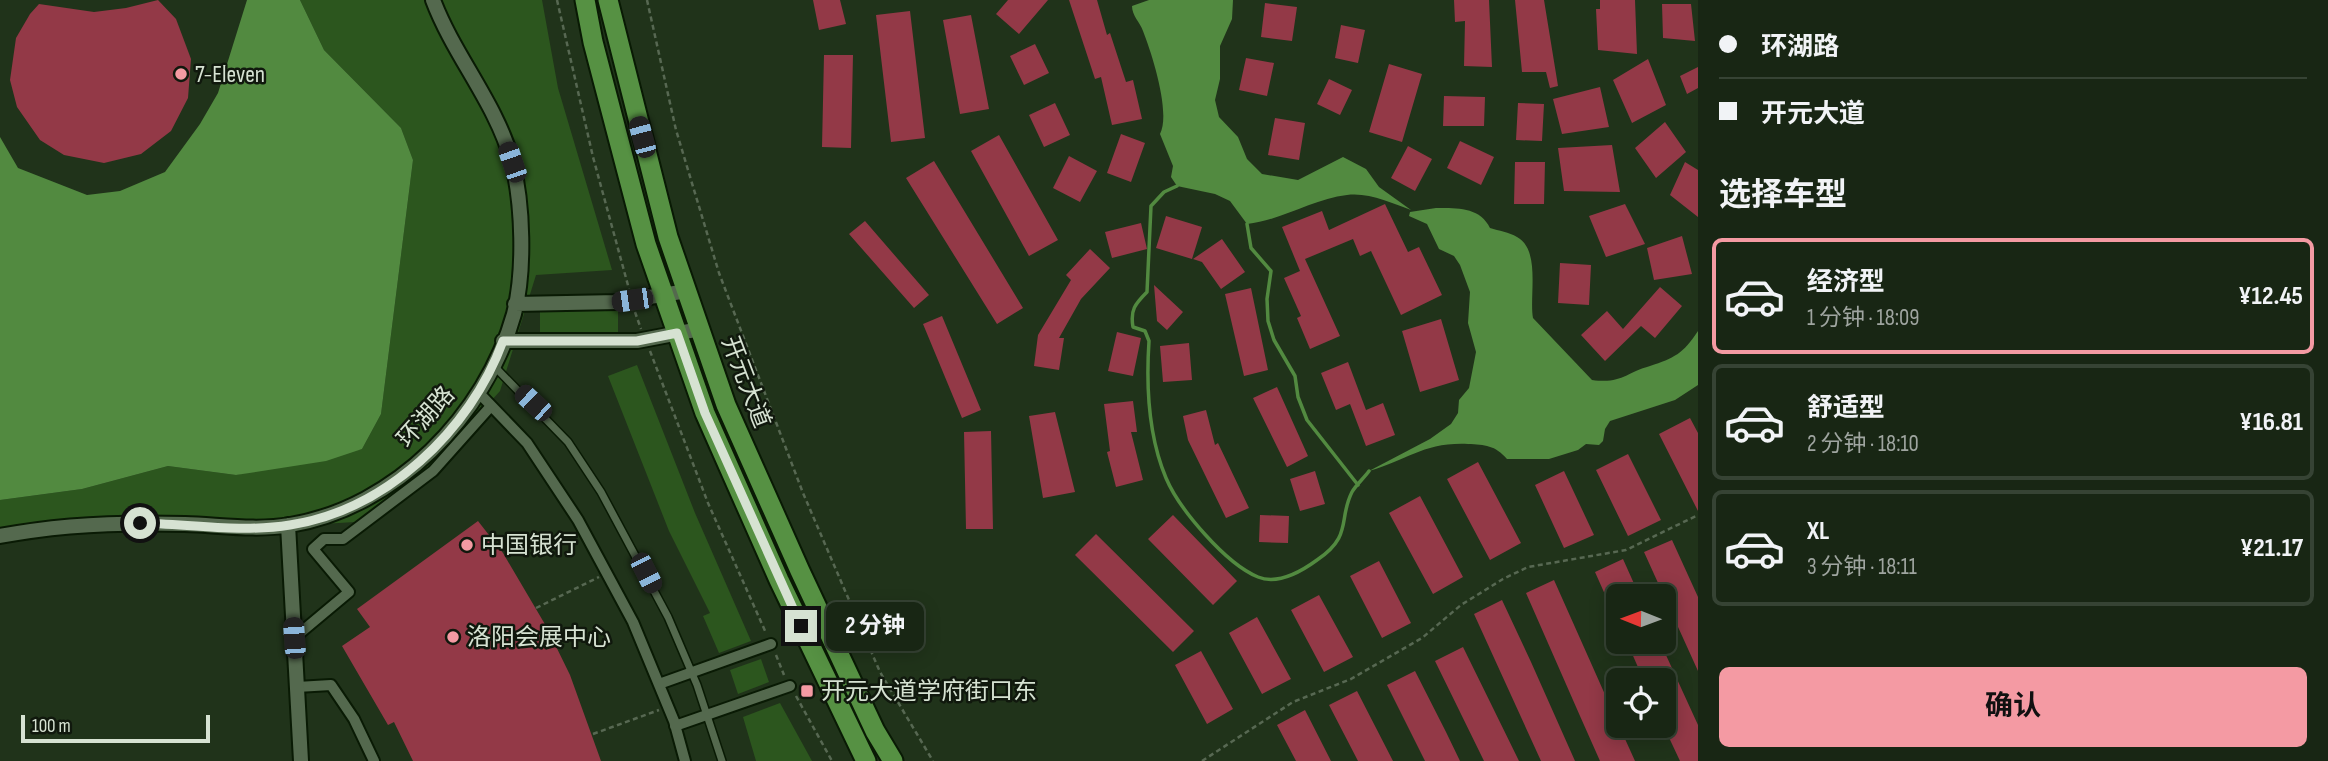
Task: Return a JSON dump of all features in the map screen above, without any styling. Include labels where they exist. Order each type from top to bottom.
[{"type":"main road","name":"开元大道","points":[[585,0],[593,42],[643,230],[705,413],[779,580],[866,761]]},
{"type":"main road","name":"开元大道","points":[[608,0],[668,237],[726,405],[875,731],[893,761]]},
{"type":"street","name":"环湖路","points":[[0,536],[74,524],[288,526],[341,511],[380,492],[439,443],[478,392],[503,341],[515,304],[520,260],[520,208],[512,162],[499,126],[453,47],[433,0]]},
{"type":"street","points":[[515,304],[632,300],[687,291]]},
{"type":"street","points":[[503,341],[645,339],[700,329]]},
{"type":"street","points":[[478,392],[527,443],[578,520],[633,622],[668,707],[685,761]]},
{"type":"street","points":[[294,638],[349,592],[313,549],[324,539],[343,539],[433,471],[491,406]]},
{"type":"street","points":[[288,526],[301,761]]},
{"type":"street","points":[[659,684],[771,644]]},
{"type":"street","points":[[297,687],[331,685],[354,719],[374,761]]},
{"type":"street","points":[[675,726],[790,686]]},
{"type":"lane","points":[[493,365],[568,442],[592,478],[646,573],[692,673],[722,761]]},
{"type":"path","points":[[557,0],[593,157],[645,339],[709,503],[771,644],[790,686],[832,761]]},
{"type":"path","points":[[647,0],[676,130],[719,273],[803,493],[880,672],[933,761]]},
{"type":"path","points":[[1202,761],[1293,702],[1351,679],[1422,638],[1461,605],[1503,579],[1528,567],[1626,550],[1698,515]]},
{"type":"path","points":[[536,608],[607,573]]},
{"type":"path","points":[[593,734],[668,707]]},
{"type":"shaded area","points":[[247,0],[300,0],[324,50],[401,128],[413,160],[381,414],[362,449],[326,461],[236,475],[168,466],[82,489],[0,500],[0,137],[18,168],[87,195],[120,191],[165,172],[200,124],[218,93]]},
{"type":"shaded area","points":[[300,0],[542,0],[558,88],[612,270],[536,275],[500,391],[430,469],[355,522],[289,526],[68,528],[0,539],[0,500],[82,489],[168,466],[236,475],[362,449],[381,414],[413,160],[401,128],[324,50]]},
{"type":"shaded area","points":[[1149,0],[1233,0],[1232,19],[1220,46],[1220,79],[1215,100],[1219,117],[1238,137],[1247,159],[1262,174],[1298,180],[1343,157],[1366,169],[1379,187],[1411,210],[1388,201],[1355,194],[1334,197],[1247,224],[1230,201],[1215,194],[1177,186],[1171,177],[1173,166],[1160,134],[1163,124],[1162,98],[1155,68],[1143,31],[1132,10],[1132,6]]},
{"type":"shaded area","points":[[1436,208],[1474,212],[1486,221],[1490,228],[1514,235],[1524,243],[1532,263],[1533,318],[1592,380],[1617,379],[1666,360],[1683,350],[1698,331],[1698,385],[1675,400],[1610,421],[1599,445],[1586,444],[1578,450],[1549,459],[1507,459],[1489,447],[1453,444],[1428,449],[1369,471],[1430,439],[1451,424],[1458,413],[1459,400],[1469,388],[1476,352],[1468,323],[1470,292],[1454,256],[1439,249],[1427,224],[1409,216],[1410,212]]},
{"type":"shaded area","points":[[618,310],[618,332],[540,334],[540,311]]},
{"type":"shaded area","points":[[637,365],[695,513],[751,641],[719,653],[703,616],[710,613],[669,531],[608,376]]},
{"type":"shaded area","points":[[761,659],[769,682],[738,694],[730,670]]},
{"type":"shaded area","points":[[780,703],[812,761],[756,761],[743,717]]},
{"type":"building","points":[[158,0],[176,19],[191,59],[188,98],[171,131],[141,154],[104,163],[64,155],[40,140],[17,107],[10,80],[16,38],[30,14],[39,4],[94,12]]},
{"type":"building","points":[[813,0],[840,0],[846,24],[819,30]]},
{"type":"building","points":[[1008,0],[1048,0],[1019,34],[996,14]]},
{"type":"building","points":[[1069,0],[1097,0],[1107,35],[1110,33],[1126,82],[1133,80],[1142,119],[1112,125],[1101,77],[1095,79]]},
{"type":"building","points":[[1454,0],[1489,0],[1492,67],[1464,66],[1465,21],[1455,22]]},
{"type":"building","points":[[1515,0],[1544,0],[1558,86],[1550,88],[1546,72],[1522,72]]},
{"type":"building","points":[[1600,0],[1635,0],[1637,54],[1598,50],[1596,9],[1600,9]]},
{"type":"building","points":[[1265,3],[1297,7],[1292,41],[1261,37]]},
{"type":"building","points":[[1662,4],[1691,4],[1695,41],[1663,38]]},
{"type":"building","points":[[910,11],[925,138],[891,142],[876,15]]},
{"type":"building","points":[[971,15],[989,109],[960,114],[943,20]]},
{"type":"building","points":[[1341,25],[1365,30],[1358,63],[1335,58]]},
{"type":"building","points":[[1035,44],[1049,73],[1024,85],[1010,56]]},
{"type":"building","points":[[824,55],[853,55],[851,148],[822,147]]},
{"type":"building","points":[[1246,58],[1274,63],[1267,96],[1239,90]]},
{"type":"building","points":[[1648,59],[1666,105],[1632,123],[1613,80]]},
{"type":"building","points":[[1389,64],[1422,74],[1402,142],[1369,132]]},
{"type":"building","points":[[1698,67],[1698,88],[1687,94],[1680,76]]},
{"type":"building","points":[[1329,79],[1352,90],[1340,115],[1317,104]]},
{"type":"building","points":[[1600,87],[1609,127],[1562,134],[1553,99]]},
{"type":"building","points":[[1444,96],[1485,97],[1484,126],[1443,126]]},
{"type":"building","points":[[1055,103],[1070,135],[1044,147],[1029,115]]},
{"type":"building","points":[[1518,103],[1544,104],[1542,141],[1516,140]]},
{"type":"building","points":[[1275,118],[1305,123],[1299,160],[1268,155]]},
{"type":"building","points":[[1665,122],[1686,152],[1656,178],[1635,148]]},
{"type":"building","points":[[1121,134],[1145,143],[1131,182],[1107,173]]},
{"type":"building","points":[[999,135],[1058,240],[1029,256],[971,151]]},
{"type":"building","points":[[1460,141],[1494,157],[1481,185],[1447,168]]},
{"type":"building","points":[[1612,145],[1620,192],[1564,191],[1558,148]]},
{"type":"building","points":[[1408,146],[1432,159],[1415,191],[1391,178]]},
{"type":"building","points":[[1069,156],[1097,171],[1080,202],[1053,188]]},
{"type":"building","points":[[934,161],[1023,308],[997,324],[906,178]]},
{"type":"building","points":[[1515,162],[1545,162],[1544,204],[1514,204]]},
{"type":"building","points":[[1685,162],[1698,170],[1698,217],[1670,195]]},
{"type":"building","points":[[1385,204],[1408,252],[1419,247],[1442,295],[1401,315],[1371,251],[1360,256],[1353,239],[1305,259],[1340,336],[1310,349],[1297,318],[1301,316],[1284,278],[1300,271],[1282,227],[1322,211],[1329,230]]},
{"type":"building","points":[[1625,204],[1645,244],[1606,257],[1589,216]]},
{"type":"building","points":[[1166,216],[1202,227],[1192,259],[1156,248]]},
{"type":"building","points":[[865,221],[929,295],[914,308],[849,234]]},
{"type":"building","points":[[1141,223],[1147,249],[1112,258],[1105,232]]},
{"type":"building","points":[[1682,236],[1692,274],[1654,280],[1647,248]]},
{"type":"building","points":[[1222,239],[1245,272],[1221,289],[1202,262],[1193,259]]},
{"type":"building","points":[[1090,249],[1110,268],[1081,299],[1059,338],[1064,338],[1059,370],[1034,366],[1038,335],[1071,280],[1066,275]]},
{"type":"building","points":[[1560,263],[1591,265],[1589,305],[1558,303]]},
{"type":"building","points":[[1154,285],[1183,312],[1167,330],[1157,321]]},
{"type":"building","points":[[1660,287],[1682,306],[1655,338],[1641,326],[1605,361],[1581,335],[1607,311],[1623,329]]},
{"type":"building","points":[[1251,288],[1268,370],[1244,376],[1225,294]]},
{"type":"building","points":[[942,316],[981,410],[962,418],[923,324]]},
{"type":"building","points":[[1441,319],[1459,380],[1420,392],[1402,331]]},
{"type":"building","points":[[1117,332],[1141,338],[1133,376],[1108,371]]},
{"type":"building","points":[[1189,343],[1192,380],[1163,382],[1160,346]]},
{"type":"building","points":[[1348,362],[1366,410],[1383,403],[1395,435],[1366,446],[1350,404],[1336,410],[1321,373]]},
{"type":"building","points":[[1277,387],[1308,456],[1287,467],[1253,398]]},
{"type":"building","points":[[1133,401],[1137,432],[1131,432],[1143,480],[1116,487],[1107,452],[1110,451],[1104,404]]},
{"type":"building","points":[[1206,410],[1215,445],[1218,443],[1249,508],[1226,518],[1188,440],[1183,416]]},
{"type":"building","points":[[1055,412],[1075,492],[1043,498],[1029,416]]},
{"type":"building","points":[[1690,418],[1698,433],[1698,511],[1659,434]]},
{"type":"building","points":[[991,431],[993,529],[966,529],[964,432]]},
{"type":"building","points":[[1628,454],[1661,520],[1628,536],[1596,470]]},
{"type":"building","points":[[1478,462],[1521,543],[1490,560],[1447,479]]},
{"type":"building","points":[[1315,471],[1325,504],[1300,511],[1290,479]]},
{"type":"building","points":[[1564,471],[1594,535],[1564,548],[1535,485]]},
{"type":"building","points":[[1420,496],[1463,577],[1433,594],[1389,513]]},
{"type":"building","points":[[1173,515],[1237,581],[1213,605],[1148,539]]},
{"type":"building","points":[[1260,515],[1289,516],[1288,543],[1259,542]]},
{"type":"building","name":"洛阳会展中心","points":[[478,521],[503,553],[546,626],[570,675],[601,761],[413,761],[394,722],[388,725],[342,646],[370,627],[357,609]]},
{"type":"building","points":[[1096,534],[1194,631],[1173,652],[1075,555]]},
{"type":"building","points":[[1672,540],[1698,597],[1698,671],[1676,623],[1676,584],[1659,584],[1644,552]]},
{"type":"building","points":[[1623,559],[1634,584],[1606,584],[1606,597],[1595,572]]},
{"type":"building","points":[[1379,561],[1411,623],[1382,638],[1350,576]]},
{"type":"building","points":[[1554,580],[1606,696],[1606,738],[1625,738],[1635,761],[1600,761],[1526,593]]},
{"type":"building","points":[[1319,595],[1353,657],[1324,672],[1291,610]]},
{"type":"building","points":[[1502,600],[1575,761],[1541,761],[1474,614]]},
{"type":"building","points":[[1257,617],[1291,679],[1262,694],[1229,633]]},
{"type":"building","points":[[1463,647],[1519,761],[1484,761],[1435,661]]},
{"type":"building","points":[[1201,651],[1233,709],[1207,724],[1175,665]]},
{"type":"building","points":[[1632,654],[1665,654],[1672,668],[1638,668]]},
{"type":"building","points":[[1415,671],[1460,761],[1425,761],[1387,685]]},
{"type":"building","points":[[1676,677],[1698,725],[1698,761],[1680,761],[1669,738],[1676,738]]},
{"type":"building","points":[[1357,691],[1393,761],[1358,761],[1329,705]]},
{"type":"building","points":[[1305,710],[1331,761],[1296,761],[1277,725]]},
{"type":"waterway","points":[[1177,186],[1164,192],[1151,206],[1147,292],[1134,308],[1132,321],[1133,327],[1145,331],[1149,341],[1148,393],[1155,445],[1166,478],[1181,505],[1218,548],[1245,570],[1266,579],[1282,578],[1311,564],[1336,543],[1352,492],[1369,471]]},
{"type":"waterway","points":[[1247,224],[1251,248],[1271,271],[1267,299],[1268,321],[1274,340],[1295,376],[1298,397],[1307,420],[1358,485]]},
{"type":"place","name":"7-Eleven","points":[[181,74]]},
{"type":"place","name":"中国银行","points":[[467,545]]},
{"type":"place","name":"洛阳会展中心","points":[[453,637]]},
{"type":"place","name":"开元大道学府街口东","points":[[807,691]]},
{"type":"route","points":[[140,523],[262,528],[307,522],[341,511],[380,492],[439,443],[463,415],[482,386],[503,341],[637,341],[677,333],[705,413],[801,626]]}]
